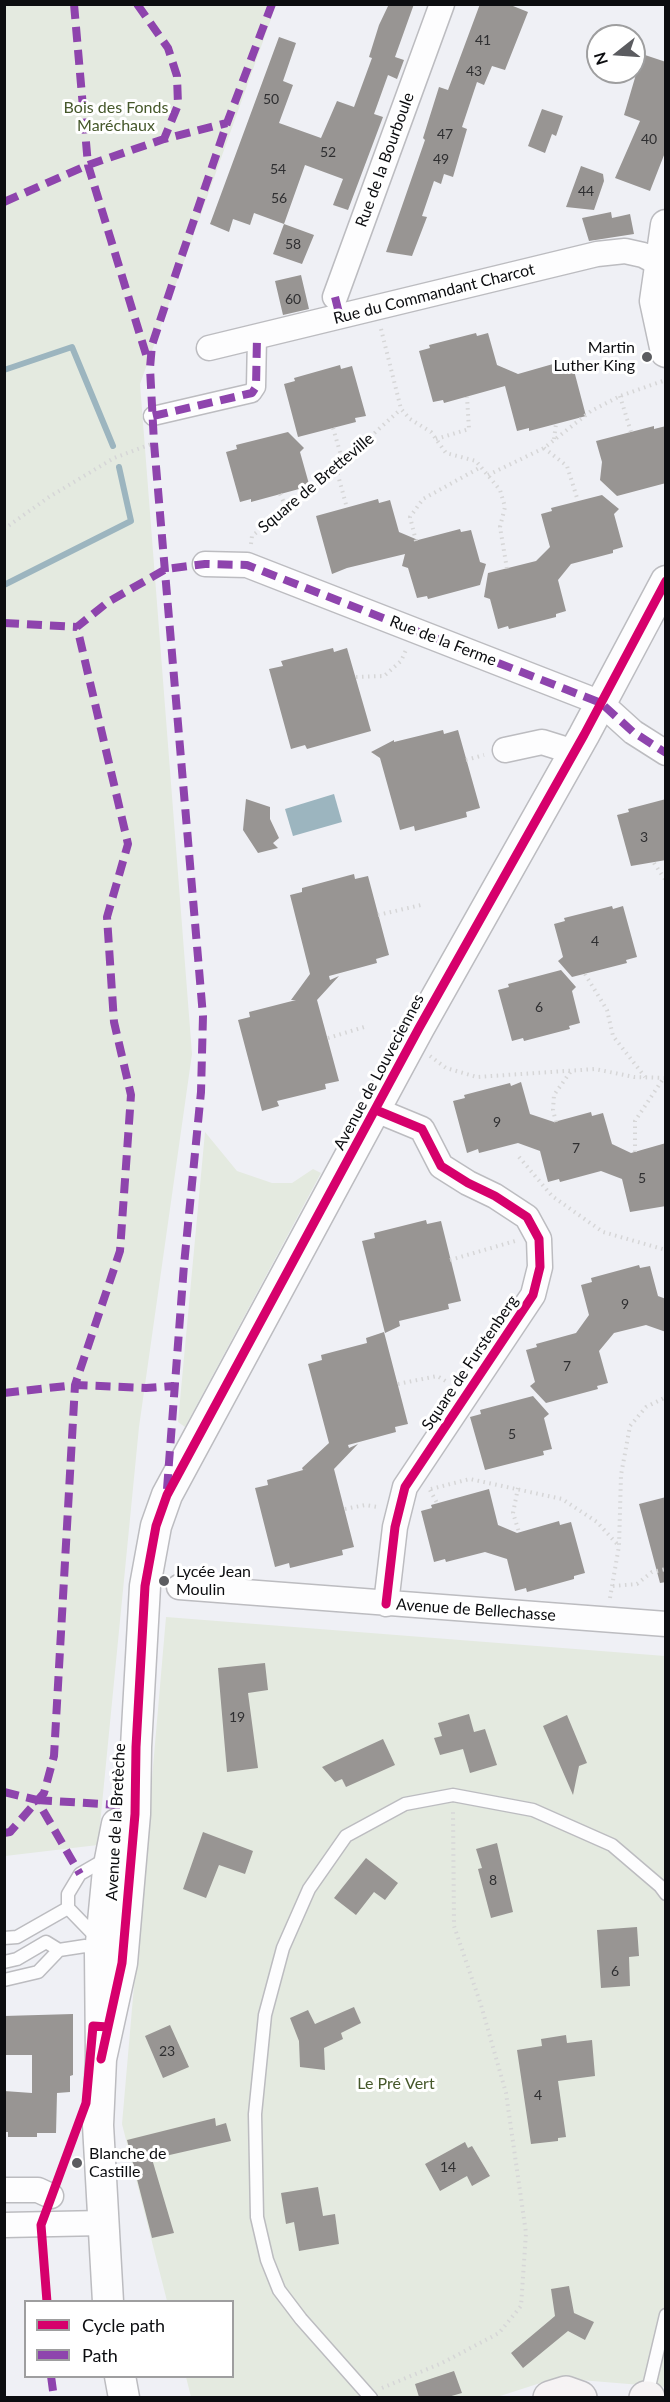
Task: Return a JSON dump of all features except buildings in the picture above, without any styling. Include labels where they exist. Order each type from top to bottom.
[{"type":"main road","points":[[550,2397],[566,2393],[580,2397]]},
{"type":"street","name":"Rue de la Bourboule","points":[[337,307],[442,4]]},
{"type":"street","points":[[666,225],[658,263],[655,301],[666,352]]},
{"type":"street","name":"Rue du Commandant Charcot","points":[[209,348],[257,337],[337,307],[376,308],[597,254],[625,251],[643,255],[658,263]]},
{"type":"street","points":[[153,416],[252,393],[256,387],[257,337]]},
{"type":"street","name":"Rue de la Ferme","points":[[206,564],[247,565],[601,703],[633,732],[666,753]]},
{"type":"street","name":"Avenue de Louveciennes","points":[[145,1586],[153,1538],[167,1495],[666,581]]},
{"type":"street","points":[[505,750],[542,742],[574,752]]},
{"type":"street","points":[[376,1110],[422,1129],[441,1167],[468,1184],[495,1196],[527,1217],[536,1234]]},
{"type":"street","name":"Square de Furstenberg","points":[[386,1604],[399,1512],[405,1487],[533,1295],[540,1267],[536,1234]]},
{"type":"street","name":"Avenue de la Bretèche","points":[[107,1952],[135,1814],[135,1747],[145,1586]]},
{"type":"street","name":"Avenue de Bellechasse","points":[[179,1587],[666,1624]]},
{"type":"street","name":"Avenue de la Bretèche","points":[[108,2300],[98,2125],[101,2059],[111,1856],[124,1769],[135,1747]]},
{"type":"street","points":[[4,2190],[38,2190],[51,2196]]},
{"type":"street","points":[[4,2225],[103,2223]]},
{"type":"street","points":[[120,2378],[124,2397]]},
{"type":"lane","points":[[369,2395],[285,2297],[267,2260],[257,2217],[255,2114],[265,2015],[283,1948],[309,1889],[346,1836],[405,1804],[453,1796],[533,1810],[612,1845],[660,1886],[666,1894]]},
{"type":"lane","points":[[107,1952],[68,1908],[68,1894],[80,1874],[111,1856]]},
{"type":"lane","points":[[4,1938],[17,1937],[68,1908]]},
{"type":"lane","points":[[4,1962],[17,1959],[46,1942],[59,1950]]},
{"type":"lane","points":[[4,1980],[38,1972],[59,1950],[85,1946],[107,1952]]},
{"type":"lane","points":[[647,2397],[666,2315]]},
{"type":"path","points":[[376,308],[401,409],[436,439],[446,453],[476,461],[500,490],[505,507],[500,527],[507,569]]},
{"type":"path","points":[[488,475],[544,448],[591,411],[620,396],[666,380]]},
{"type":"path","points":[[620,396],[632,432]]},
{"type":"path","points":[[436,439],[469,429],[467,397]]},
{"type":"path","points":[[554,440],[556,424]]},
{"type":"path","points":[[333,428],[343,462]]},
{"type":"path","points":[[4,528],[49,497],[114,458],[154,442]]},
{"type":"path","points":[[544,448],[567,466],[578,501]]},
{"type":"path","points":[[416,541],[410,517],[423,499],[481,467]]},
{"type":"path","points":[[336,468],[347,507]]},
{"type":"path","points":[[280,494],[287,509]]},
{"type":"path","points":[[356,677],[384,676],[401,661],[415,631]]},
{"type":"path","points":[[654,863],[666,881]]},
{"type":"path","points":[[378,915],[421,905]]},
{"type":"path","points":[[585,974],[607,1010],[613,1036],[645,1077]]},
{"type":"path","points":[[328,1038],[364,1027]]},
{"type":"path","points":[[412,1043],[446,1068],[477,1077],[595,1069],[664,1078]]},
{"type":"path","points":[[556,1122],[553,1110],[554,1095],[572,1070]]},
{"type":"path","points":[[635,1152],[635,1121],[664,1078]]},
{"type":"path","points":[[519,1157],[552,1196],[603,1232],[666,1250]]},
{"type":"path","points":[[450,1260],[536,1234]]},
{"type":"path","points":[[398,1384],[437,1376],[467,1394]]},
{"type":"path","points":[[604,1619],[613,1586],[619,1546],[621,1475],[630,1426],[646,1407],[666,1397]]},
{"type":"path","points":[[405,1487],[430,1489],[470,1479],[562,1499],[597,1522],[619,1546]]},
{"type":"path","points":[[518,1488],[513,1513],[519,1532]]},
{"type":"path","points":[[430,1489],[437,1503]]},
{"type":"path","points":[[345,1509],[365,1505],[399,1512]]},
{"type":"path","points":[[613,1586],[637,1584],[652,1572],[666,1569]]},
{"type":"path","points":[[369,2395],[442,2363],[499,2333],[521,2306],[526,2233],[506,2093],[481,2005],[454,1926],[453,1796]]},
{"type":"green space","name":"Bois des Fonds Maréchaux","points":[[4,5],[276,5],[140,384],[192,1054],[139,1427],[98,1845],[5,1856]]},
{"type":"green space","points":[[205,1132],[237,1171],[272,1183],[292,1183],[313,1169],[321,1173],[185,1427],[178,1422]]},
{"type":"green space","name":"Le Pré Vert","points":[[166,1617],[665,1656],[665,2387],[556,2378],[497,2397],[191,2397],[186,2378],[234,2378],[234,2300],[167,2300],[122,2124]]},
{"type":"water","points":[[334,794],[342,822],[293,836],[285,809]]},
{"type":"waterway","points":[[4,370],[72,347],[113,446]]},
{"type":"waterway","points":[[4,585],[131,521],[119,467]]},
{"type":"marked path","points":[[74,4],[88,165],[148,361]]},
{"type":"marked path","points":[[137,4],[168,48],[177,76],[178,105],[164,139]]},
{"type":"marked path","points":[[167,1489],[184,1265],[201,1092],[203,1016],[154,443],[150,368],[152,345],[179,264],[227,123],[272,4]]},
{"type":"marked path","points":[[4,202],[88,165],[164,139],[227,123]]},
{"type":"marked path","points":[[335,297],[340,317]]},
{"type":"marked path","points":[[153,416],[252,393],[256,387],[257,337]]},
{"type":"marked path","points":[[4,1833],[10,1832],[44,1793],[54,1756],[75,1385],[120,1251],[131,1095],[114,1022],[107,917],[128,844],[77,627],[108,602],[166,569],[205,564],[247,565],[601,703],[633,732],[666,753]]},
{"type":"marked path","points":[[4,623],[77,627]]},
{"type":"marked path","points":[[4,1393],[75,1385],[146,1388],[174,1386]]},
{"type":"marked path","points":[[4,1792],[37,1800],[80,1874]]},
{"type":"marked path","points":[[37,1800],[120,1805]]},
{"type":"marked path","points":[[51,2378],[54,2398]]},
{"type":"cycle path","points":[[101,2059],[122,1963],[135,1814],[136,1747],[145,1586],[156,1526],[167,1495],[419,1028],[584,735],[666,581]]},
{"type":"cycle path","points":[[376,1110],[422,1129],[441,1166],[527,1217],[539,1239],[540,1267],[533,1295],[405,1487],[395,1527],[386,1604]]},
{"type":"cycle path","points":[[47,2300],[41,2225],[86,2103],[93,2026],[108,2027]]},
{"type":"place","name":"Martin Luther King","points":[[647,357]]},
{"type":"place","name":"Lycée Jean Moulin","points":[[164,1581]]},
{"type":"place","name":"Blanche de Castille","points":[[77,2163]]}]
